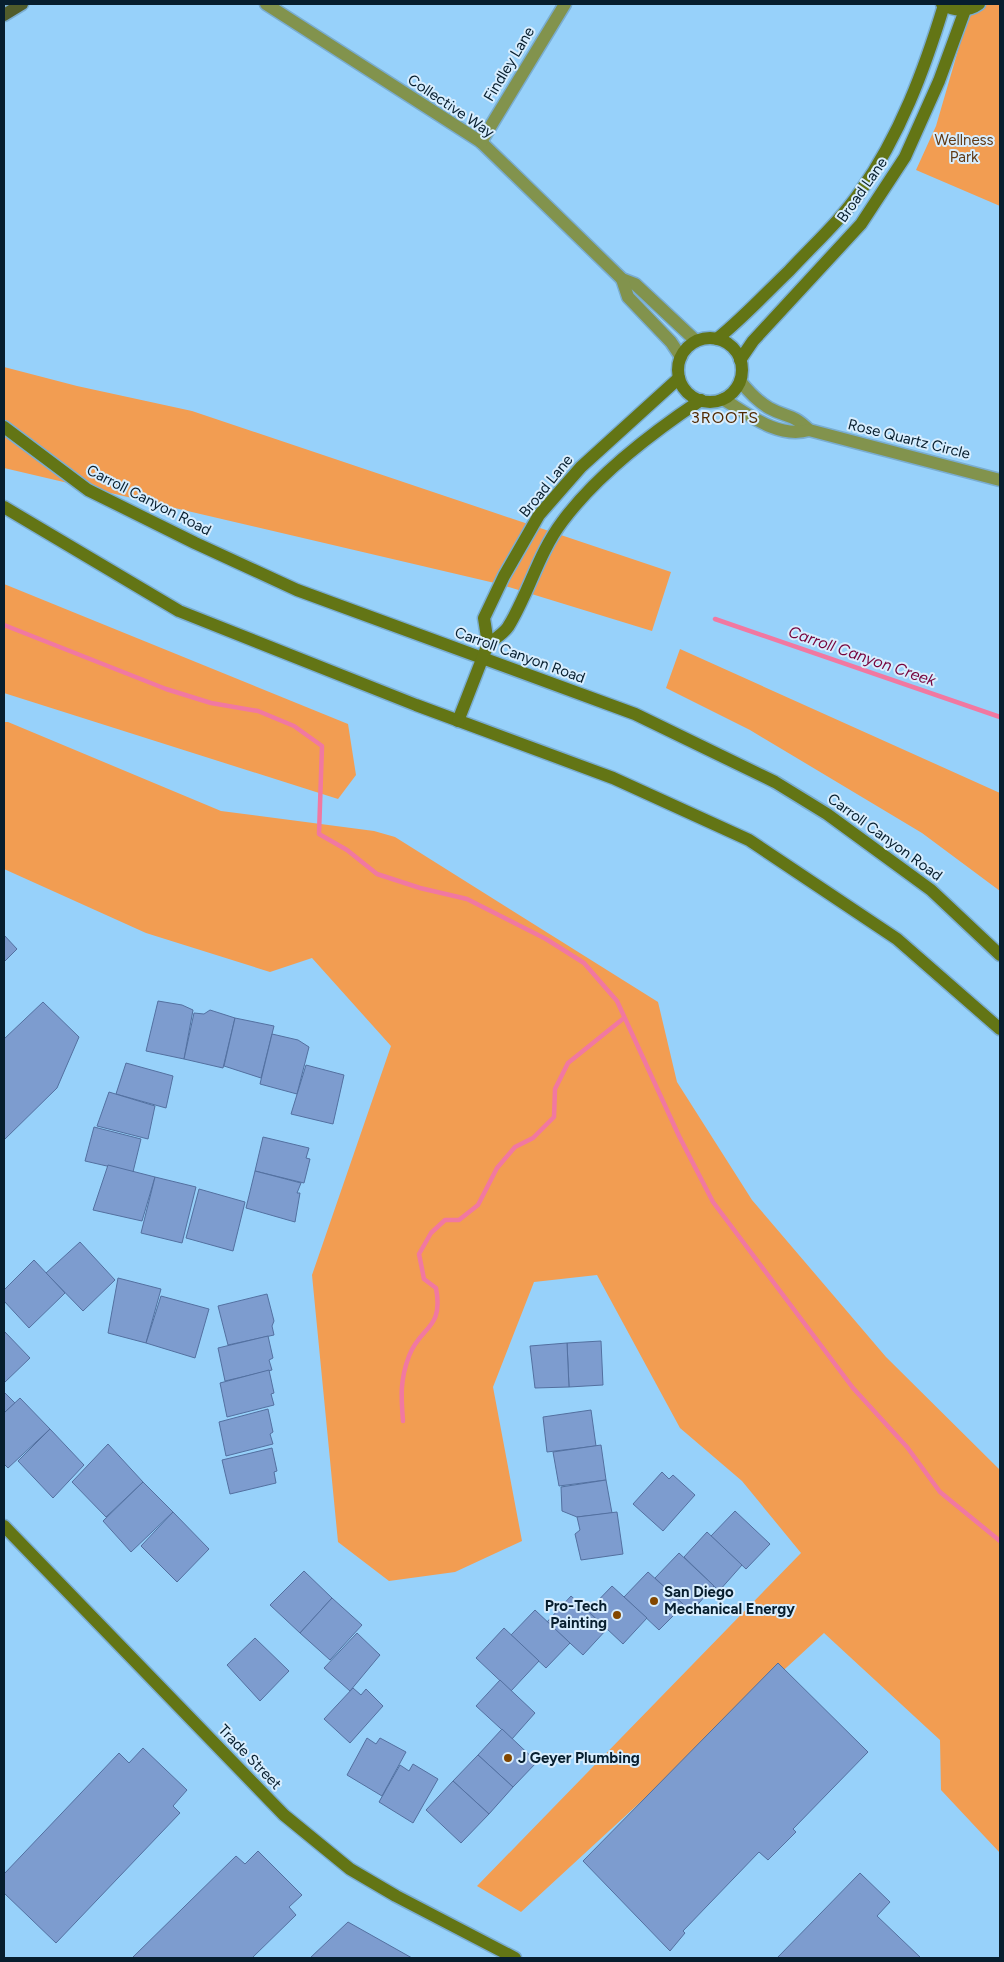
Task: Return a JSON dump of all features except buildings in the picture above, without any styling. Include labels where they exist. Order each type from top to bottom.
[{"type":"main road","points":[[4,16],[22,4]]},
{"type":"street","name":"Collective Way","points":[[266,4],[481,142],[622,279],[635,284],[696,341]]},
{"type":"street","name":"Findley Lane","points":[[481,142],[565,4]]},
{"type":"street","points":[[943,5],[954,10],[965,10],[979,4]]},
{"type":"street","name":"Broad Lane","points":[[717,339],[744,316],[840,218],[861,191],[898,130],[924,70],[943,5]]},
{"type":"street","name":"Broad Lane","points":[[740,360],[753,341],[861,224],[905,157],[939,81],[965,10]]},
{"type":"street","name":"Collective Way","points":[[622,279],[628,297],[671,342],[681,357]]},
{"type":"street","points":[[706,338],[717,339],[727,343],[735,350],[742,370],[740,381],[730,395],[712,402],[691,396],[679,378],[678,367],[681,357],[687,348],[696,341],[706,338]]},
{"type":"street","name":"Broad Lane","points":[[458,721],[484,659],[488,644],[484,618],[504,576],[539,515],[581,467],[679,378]]},
{"type":"street","name":"Rose Quartz Circle","points":[[740,381],[754,397],[769,408],[797,418],[809,430]]},
{"type":"street","name":"Rose Quartz Circle","points":[[723,399],[773,428],[798,433],[809,430],[1000,480]]},
{"type":"street","points":[[488,644],[508,628],[539,558],[566,517],[621,460],[672,419],[701,400]]},
{"type":"street","name":"Carroll Canyon Road","points":[[4,427],[88,490],[297,590],[635,714],[775,782],[827,814],[931,890],[1000,955]]},
{"type":"street","points":[[4,507],[179,611],[458,721],[613,778],[749,840],[897,939],[1000,1029]]},
{"type":"street","name":"Trade Street","points":[[4,1526],[284,1815],[350,1869],[396,1896],[515,1958]]},
{"type":"green space","name":"Wellness Park","points":[[982,4],[1000,4],[1000,206],[916,170],[936,126],[968,16]]},
{"type":"green space","points":[[4,367],[77,386],[192,411],[671,572],[652,631],[499,584],[4,468]]},
{"type":"green space","points":[[4,584],[348,724],[356,775],[338,799],[4,693]]},
{"type":"green space","points":[[680,649],[1000,793],[1000,891],[922,833],[750,730],[666,688]]},
{"type":"green space","points":[[4,722],[8,722],[221,811],[374,831],[395,837],[658,1002],[677,1082],[752,1200],[886,1357],[1000,1470],[1000,1853],[941,1790],[940,1740],[824,1633],[521,1912],[477,1886],[801,1553],[742,1481],[680,1428],[597,1275],[534,1282],[493,1387],[522,1541],[455,1572],[389,1581],[338,1542],[312,1275],[391,1046],[312,958],[270,972],[146,933],[4,869]]},
{"type":"waterway","name":"Carroll Canyon Creek","points":[[715,619],[1000,717]]},
{"type":"waterway","points":[[4,625],[166,689],[211,703],[258,711],[294,726],[322,746],[319,834],[347,850],[377,874],[420,888],[467,899],[546,939],[584,963],[617,1001],[679,1136],[713,1202],[853,1388],[907,1447],[940,1492],[1000,1541]]},
{"type":"waterway","points":[[403,1421],[402,1388],[406,1365],[414,1346],[434,1320],[438,1302],[436,1288],[424,1279],[419,1254],[431,1233],[445,1220],[459,1220],[478,1205],[497,1168],[515,1147],[533,1138],[554,1117],[555,1089],[568,1063],[624,1018]]},
{"type":"place","name":"San Diego Mechanical Energy","points":[[654,1601]]},
{"type":"place","name":"Pro-Tech Painting","points":[[617,1615]]},
{"type":"place","name":"J Geyer Plumbing","points":[[508,1758]]},
{"type":"district","name":"3ROOTS","points":[[725,417]]}]
